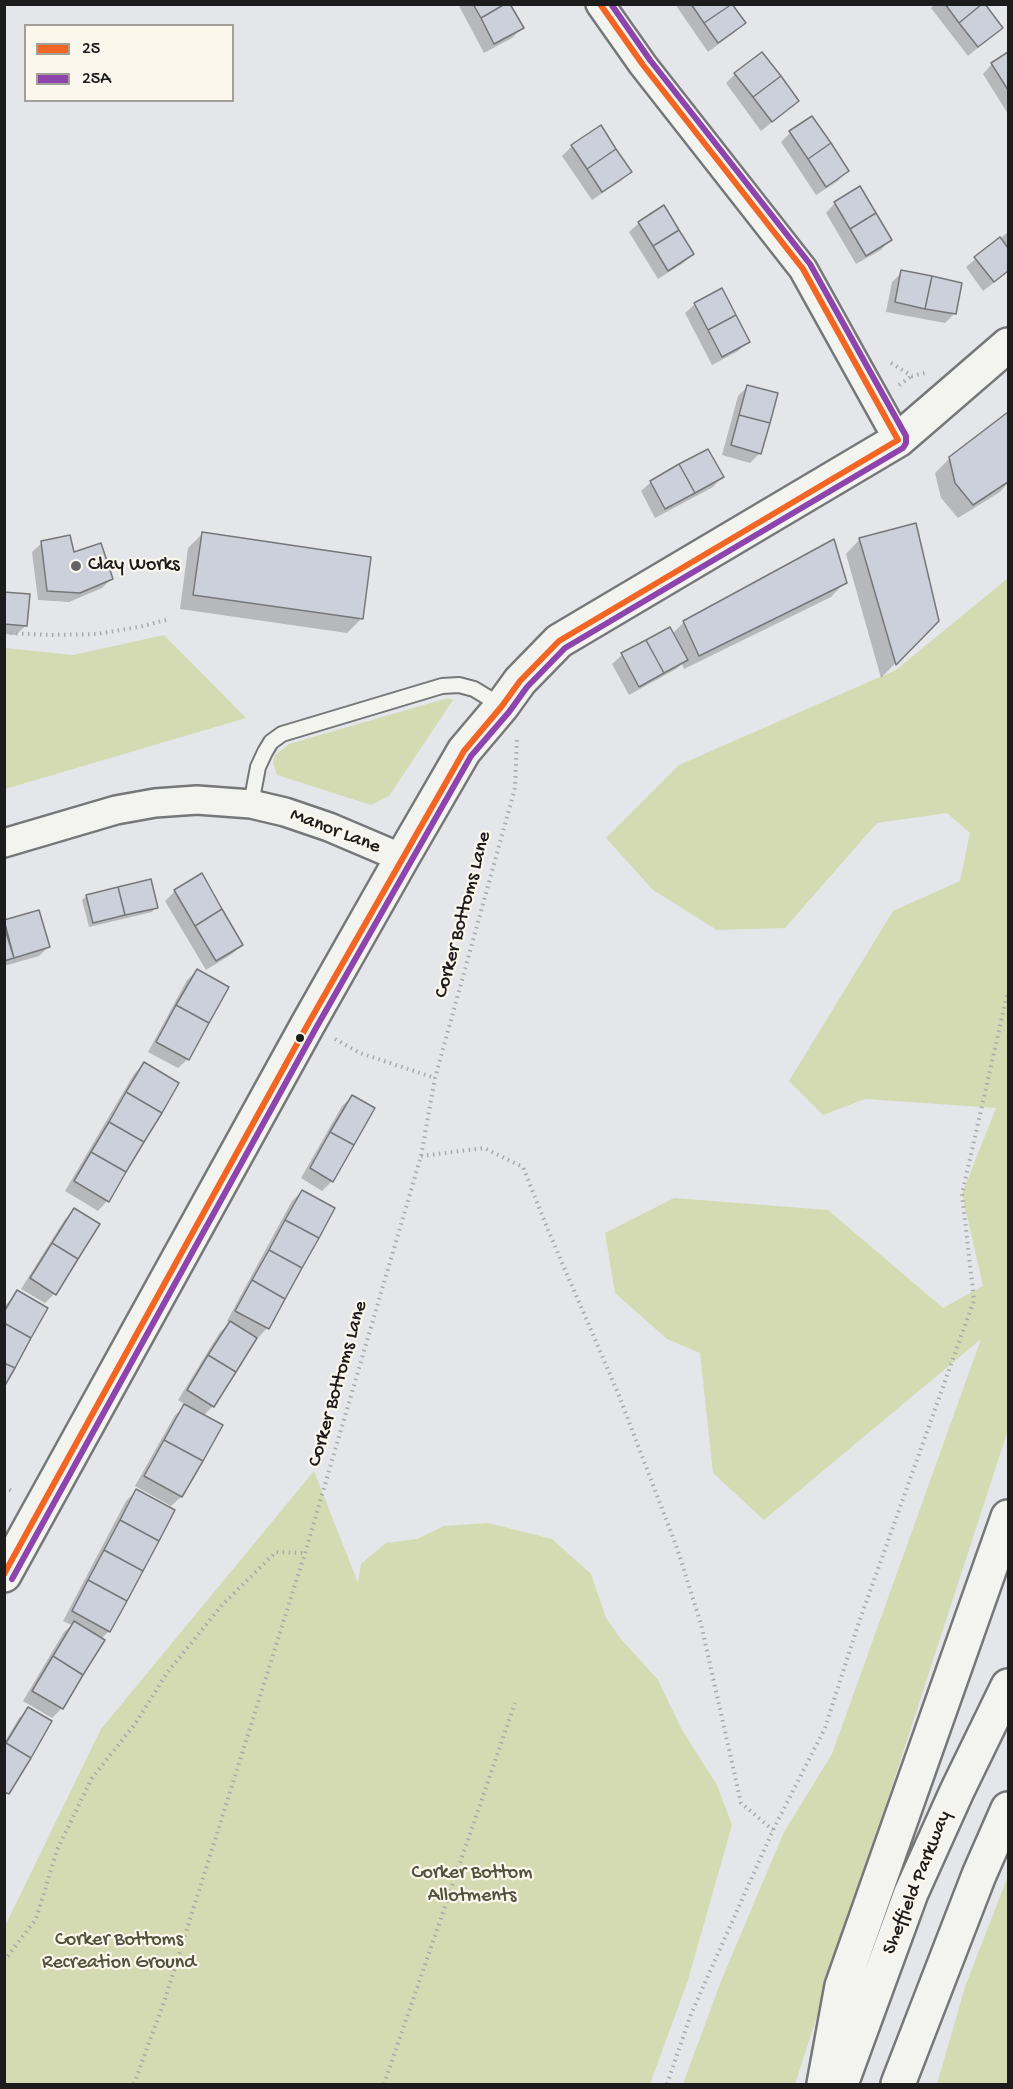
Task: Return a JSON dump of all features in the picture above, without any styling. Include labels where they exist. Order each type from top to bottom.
[{"type":"main road","name":"Manor Lane","points":[[402,858],[464,751],[520,681],[558,641],[898,440],[1008,345]]},
{"type":"main road","points":[[4,1575],[302,1034],[402,858]]},
{"type":"main road","points":[[824,2085],[842,1986],[1008,1517]]},
{"type":"main road","name":"Sheffield Parkway","points":[[841,2085],[911,1893],[1008,1686]]},
{"type":"main road","points":[[898,2085],[979,1875],[1008,1809]]},
{"type":"street","points":[[600,4],[643,65],[803,269],[898,440]]},
{"type":"street","name":"Manor Lane","points":[[4,843],[116,810],[197,800],[251,804],[285,812],[402,858]]},
{"type":"lane","points":[[251,804],[258,767],[271,742],[282,734],[442,686],[474,689],[502,706]]},
{"type":"path","points":[[886,357],[912,376],[933,372]]},
{"type":"path","points":[[4,633],[96,634],[170,619]]},
{"type":"path","name":"Corker Bottoms Lane","points":[[134,2085],[165,1999],[294,1590],[421,1156],[435,1078],[515,788],[518,735]]},
{"type":"path","points":[[667,2085],[691,2014],[772,1830],[825,1728],[858,1625],[974,1300],[962,1194],[1008,991]]},
{"type":"path","points":[[360,1053],[435,1078]]},
{"type":"path","points":[[421,1156],[484,1148],[523,1167],[622,1403],[677,1548],[701,1624],[741,1803],[772,1830]]},
{"type":"path","points":[[4,1961],[36,1919],[57,1850],[92,1779],[135,1724],[167,1673],[222,1605],[276,1552],[305,1553]]},
{"type":"path","points":[[384,2085],[515,1703]]},
{"type":"green space","points":[[1008,578],[1008,1430],[795,2084],[683,2084],[721,1981],[784,1832],[832,1754],[981,1339],[764,1520],[713,1473],[700,1353],[667,1339],[615,1293],[605,1233],[674,1198],[828,1210],[943,1308],[983,1286],[962,1194],[996,1108],[865,1099],[823,1115],[789,1081],[893,911],[960,881],[970,833],[947,813],[877,823],[785,928],[717,930],[653,890],[606,838],[679,765],[896,670]]},
{"type":"green space","points":[[164,635],[246,718],[5,789],[5,648],[73,655]]},
{"type":"green space","points":[[448,698],[453,700],[389,796],[371,805],[277,775],[273,763],[275,755],[289,744]]},
{"type":"green space","points":[[314,1471],[358,1583],[361,1564],[386,1543],[417,1539],[444,1526],[488,1523],[552,1539],[591,1574],[606,1618],[621,1639],[658,1680],[682,1730],[717,1785],[732,1825],[688,1980],[650,2084],[5,2084],[5,1926],[101,1729]]},
{"type":"green space","points":[[1008,1876],[1008,2084],[937,2084],[965,1987]]},
{"type":"building","points":[[473,4],[505,4],[481,18]]},
{"type":"building","points":[[505,4],[510,4],[524,28],[494,44],[481,18]]},
{"type":"building","points":[[691,4],[732,4],[704,23]]},
{"type":"building","points":[[732,4],[746,23],[718,43],[704,23]]},
{"type":"building","points":[[945,4],[982,4],[959,23]]},
{"type":"building","points":[[985,4],[1003,28],[978,47],[959,23]]},
{"type":"building","points":[[762,52],[781,76],[753,97],[734,73]]},
{"type":"building","points":[[1008,52],[1008,90],[991,63]]},
{"type":"building","points":[[781,76],[799,101],[772,122],[753,97]]},
{"type":"building","points":[[812,116],[831,143],[808,159],[789,131]]},
{"type":"building","points":[[601,125],[616,149],[587,169],[571,145]]},
{"type":"building","points":[[831,143],[849,171],[826,187],[808,159]]},
{"type":"building","points":[[616,149],[632,172],[602,192],[587,169]]},
{"type":"building","points":[[860,186],[876,213],[850,229],[834,202]]},
{"type":"building","points":[[664,205],[679,230],[653,246],[638,222]]},
{"type":"building","points":[[876,213],[892,240],[866,256],[850,229]]},
{"type":"building","points":[[679,230],[694,254],[668,271],[653,246]]},
{"type":"building","points":[[1000,237],[1008,248],[1008,271],[994,282],[974,257]]},
{"type":"building","points":[[901,270],[932,276],[925,309],[895,302]]},
{"type":"building","points":[[932,276],[962,283],[956,314],[925,309]]},
{"type":"building","points":[[722,288],[736,315],[708,330],[694,303]]},
{"type":"building","points":[[736,315],[750,342],[722,357],[708,330]]},
{"type":"building","points":[[747,385],[778,393],[770,423],[739,415]]},
{"type":"building","points":[[1008,412],[1008,482],[973,505],[955,483],[949,457]]},
{"type":"building","points":[[739,415],[770,423],[761,454],[731,445]]},
{"type":"building","points":[[708,449],[724,477],[695,493],[679,464]]},
{"type":"building","points":[[679,464],[695,493],[665,509],[650,481]]},
{"type":"building","points":[[916,523],[939,621],[896,665],[859,538]]},
{"type":"building","points":[[202,532],[371,557],[363,619],[193,595]]},
{"type":"building","name":"Clay Works","points":[[70,535],[74,552],[101,543],[113,579],[80,593],[47,591],[41,541]]},
{"type":"building","points":[[834,539],[847,583],[699,656],[683,621]]},
{"type":"building","points":[[4,592],[30,594],[27,626],[4,624]]},
{"type":"building","points":[[670,627],[688,660],[664,673],[646,640]]},
{"type":"building","points":[[646,640],[664,673],[639,687],[621,653]]},
{"type":"building","points":[[202,873],[222,909],[195,926],[174,890]]},
{"type":"building","points":[[151,879],[158,908],[125,915],[118,887]]},
{"type":"building","points":[[118,887],[125,915],[93,923],[86,895]]},
{"type":"building","points":[[222,909],[243,945],[216,961],[195,926]]},
{"type":"building","points":[[39,910],[50,947],[14,958],[4,920]]},
{"type":"building","points":[[4,926],[14,958],[4,961]]},
{"type":"building","points":[[197,969],[229,987],[209,1023],[176,1005]]},
{"type":"building","points":[[176,1005],[209,1023],[189,1060],[156,1042]]},
{"type":"building","points":[[144,1062],[179,1083],[162,1113],[126,1092]]},
{"type":"building","points":[[126,1092],[162,1113],[144,1142],[109,1122]]},
{"type":"building","points":[[352,1095],[375,1108],[354,1145],[330,1132]]},
{"type":"building","points":[[109,1122],[144,1142],[126,1172],[91,1152]]},
{"type":"building","points":[[330,1132],[354,1145],[333,1182],[310,1168]]},
{"type":"building","points":[[91,1152],[126,1172],[109,1202],[74,1181]]},
{"type":"building","points":[[302,1190],[335,1208],[319,1238],[285,1220]]},
{"type":"building","points":[[74,1208],[100,1224],[78,1259],[52,1243]]},
{"type":"building","points":[[285,1220],[319,1238],[302,1268],[269,1250]]},
{"type":"building","points":[[52,1243],[78,1259],[56,1295],[30,1278]]},
{"type":"building","points":[[269,1250],[302,1268],[285,1299],[252,1280]]},
{"type":"building","points":[[252,1280],[285,1299],[269,1329],[235,1311]]},
{"type":"building","points":[[17,1290],[48,1308],[31,1338],[4,1323],[4,1312]]},
{"type":"building","points":[[230,1321],[257,1338],[236,1372],[208,1355]]},
{"type":"building","points":[[4,1323],[31,1338],[15,1368],[4,1363]]},
{"type":"building","points":[[208,1355],[236,1372],[214,1407],[187,1390]]},
{"type":"building","points":[[4,1363],[15,1368],[4,1387]]},
{"type":"building","points":[[184,1404],[223,1425],[203,1461],[164,1440]]},
{"type":"building","points":[[164,1440],[203,1461],[182,1497],[144,1476]]},
{"type":"building","points":[[136,1489],[175,1510],[159,1541],[120,1520]]},
{"type":"building","points":[[120,1520],[159,1541],[143,1571],[104,1550]]},
{"type":"building","points":[[104,1550],[143,1571],[127,1601],[88,1580]]},
{"type":"building","points":[[88,1580],[127,1601],[110,1632],[72,1611]]},
{"type":"building","points":[[74,1621],[105,1640],[83,1675],[53,1656]]},
{"type":"building","points":[[53,1656],[83,1675],[63,1709],[32,1691]]},
{"type":"building","points":[[28,1707],[52,1721],[31,1758],[6,1743]]},
{"type":"building","points":[[6,1743],[31,1758],[9,1794],[4,1792],[4,1747]]},
{"type":"transit line","name":"25","points":[[4,1574],[308,1024],[464,751],[520,681],[559,641],[898,440],[803,269],[643,65],[600,4]]},
{"type":"transit line","name":"25A","points":[[12,1579],[316,1028],[471,756],[527,687],[565,648],[903,448],[906,443],[906,436],[810,264],[650,60],[611,4]]},
{"type":"place","name":"Clay Works","points":[[76,566]]},
{"type":"park label","name":"Corker Bottom Allotments","points":[[472,1886]]},
{"type":"park label","name":"Corker Bottoms Recreation Ground","points":[[119,1952]]}]
